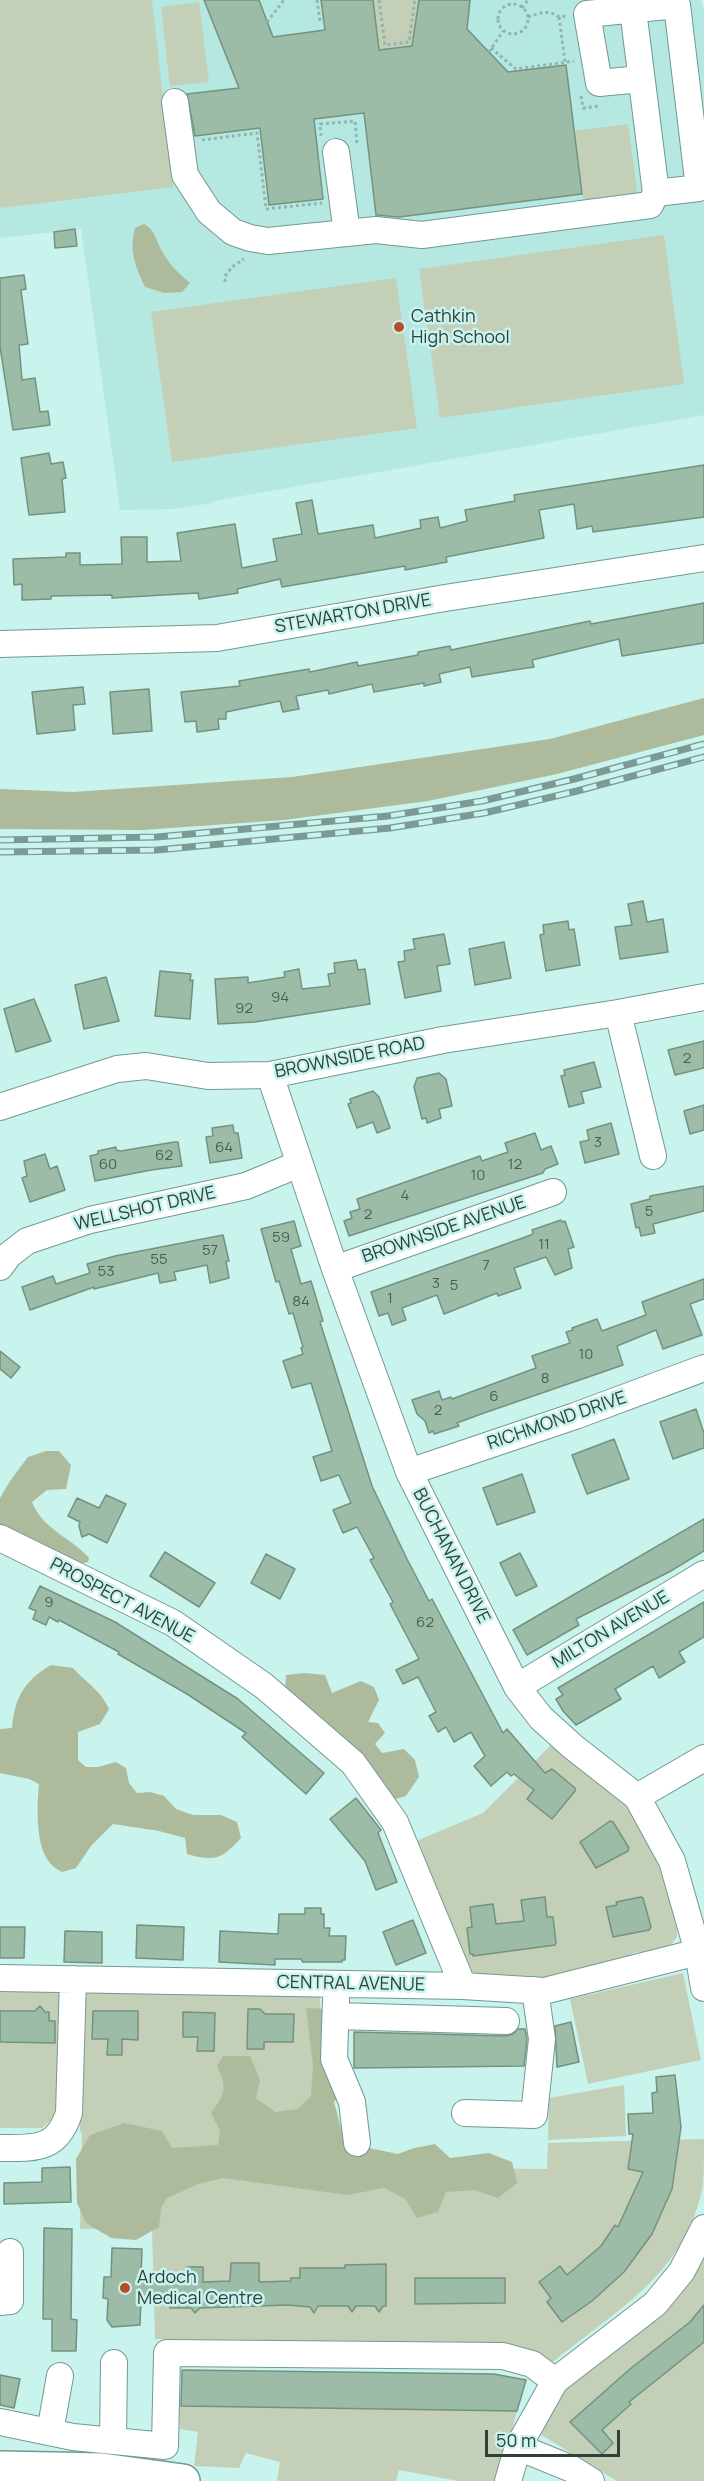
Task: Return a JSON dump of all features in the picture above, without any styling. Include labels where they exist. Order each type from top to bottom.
[{"type":"main road","points":[[0,2468],[102,2470],[168,2479]]},
{"type":"street","points":[[641,79],[599,84],[587,14],[677,5],[699,188],[656,193]]},
{"type":"street","points":[[176,102],[186,175],[209,212],[233,232],[268,241],[376,230],[422,236],[650,205],[656,193],[633,10]]},
{"type":"street","points":[[339,151],[347,233]]},
{"type":"street","name":"STEWARTON DRIVE","points":[[0,644],[217,638],[456,596],[704,558]]},
{"type":"street","points":[[0,639],[0,652]]},
{"type":"street","name":"BROWNSIDE ROAD","points":[[0,1107],[117,1069],[146,1066],[208,1076],[270,1075],[443,1040],[618,1013],[704,997]]},
{"type":"street","points":[[618,1013],[653,1156]]},
{"type":"street","name":"BUCHANAN DRIVE","points":[[270,1075],[335,1269],[409,1472],[517,1687],[541,1718],[572,1746],[637,1797],[672,1861],[698,1952],[704,1988]]},
{"type":"street","name":"WELLSHOT DRIVE","points":[[0,1267],[9,1255],[27,1241],[90,1220],[246,1186],[299,1164]]},
{"type":"street","name":"BROWNSIDE AVENUE","points":[[335,1269],[553,1192]]},
{"type":"street","name":"RICHMOND DRIVE","points":[[409,1472],[575,1416],[704,1368]]},
{"type":"street","name":"PROSPECT AVENUE","points":[[0,1538],[173,1623],[264,1686],[353,1763],[395,1822],[464,1986]]},
{"type":"street","name":"MILTON AVENUE","points":[[517,1687],[704,1574]]},
{"type":"street","points":[[637,1797],[704,1758]]},
{"type":"street","name":"CENTRAL AVENUE","points":[[0,1978],[464,1986],[544,1991],[698,1952]]},
{"type":"street","points":[[0,2148],[32,2148],[49,2144],[64,2130],[69,2114],[74,1979]]},
{"type":"street","points":[[335,1983],[337,2016],[334,2059],[352,2102],[357,2143]]},
{"type":"street","points":[[465,2113],[534,2115],[542,2039],[535,1990]]},
{"type":"street","points":[[337,2016],[506,2021]]},
{"type":"street","points":[[508,2481],[518,2447],[555,2381],[655,2304],[682,2271],[704,2228]]},
{"type":"street","points":[[0,2302],[10,2301],[10,2252]]},
{"type":"street","points":[[0,2422],[61,2434],[165,2446],[167,2353],[503,2356],[532,2364],[555,2381]]},
{"type":"street","points":[[113,2441],[114,2363]]},
{"type":"street","points":[[60,2376],[61,2434]]},
{"type":"street","points":[[518,2447],[572,2469],[591,2481]]},
{"type":"path","points":[[267,22],[284,0]]},
{"type":"path","points":[[317,0],[320,21]]},
{"type":"path","points":[[379,0],[385,45],[409,42],[415,0]]},
{"type":"path","points":[[522,8],[528,0]]},
{"type":"path","points":[[503,31],[498,18],[502,9],[510,4],[522,8],[528,17]]},
{"type":"path","points":[[503,31],[513,34],[522,31],[528,17],[542,12],[552,12],[559,17],[587,14]]},
{"type":"path","points":[[559,17],[566,62]]},
{"type":"path","points":[[503,31],[490,50],[516,69],[575,61]]},
{"type":"path","points":[[581,96],[583,108],[606,105]]},
{"type":"path","points":[[355,121],[339,151],[320,124],[355,121]]},
{"type":"path","points":[[181,142],[256,133],[266,209],[328,203]]},
{"type":"shaded area","name":"Cathkin High School","points":[[0,0],[701,0],[704,10],[704,415],[213,501],[213,503],[172,509],[120,510],[81,229],[0,238]]},
{"type":"green space","points":[[0,0],[152,0],[173,187],[0,208]]},
{"type":"green space","points":[[373,0],[419,0],[412,46],[379,50]]},
{"type":"green space","points":[[199,2],[209,82],[170,86],[161,7]]},
{"type":"green space","points":[[628,124],[638,197],[585,204],[574,131]]},
{"type":"green space","points":[[144,224],[153,232],[171,264],[190,283],[182,292],[165,293],[145,287],[133,251],[135,228]]},
{"type":"green space","points":[[664,235],[684,384],[440,418],[419,269]]},
{"type":"green space","points":[[396,278],[417,428],[172,462],[151,312]]},
{"type":"green space","points":[[704,698],[704,735],[557,774],[428,801],[284,820],[143,830],[0,829],[0,789],[73,792],[292,777],[550,739]]},
{"type":"green space","points":[[46,1451],[59,1451],[71,1465],[66,1489],[47,1490],[32,1502],[43,1519],[82,1551],[89,1558],[88,1562],[76,1565],[0,1525],[0,1498],[10,1481],[28,1457]]},
{"type":"green space","points":[[51,1665],[73,1668],[97,1691],[109,1709],[100,1724],[78,1732],[78,1760],[86,1767],[98,1767],[116,1762],[126,1768],[129,1783],[137,1793],[150,1792],[164,1796],[176,1809],[193,1815],[221,1815],[237,1822],[241,1838],[223,1854],[205,1858],[187,1854],[185,1838],[159,1831],[113,1824],[91,1846],[76,1868],[62,1872],[53,1866],[45,1856],[39,1836],[39,1784],[29,1779],[0,1773],[0,1729],[12,1728],[13,1717],[22,1691],[34,1677]]},
{"type":"green space","points":[[304,1673],[325,1675],[332,1693],[361,1681],[374,1687],[379,1700],[368,1722],[378,1723],[385,1733],[375,1744],[382,1753],[404,1749],[415,1760],[419,1777],[406,1796],[389,1801],[285,1691],[286,1675]]},
{"type":"green space","points":[[552,1744],[606,1787],[634,1817],[658,1862],[673,1912],[677,1937],[669,1947],[643,1954],[635,1952],[629,1957],[538,1979],[472,1975],[416,1841],[483,1813]]},
{"type":"green space","points":[[683,1973],[701,2060],[588,2084],[570,1999]]},
{"type":"green space","points":[[0,1990],[47,1991],[49,1993],[64,1991],[58,2108],[51,2120],[42,2128],[0,2128]]},
{"type":"green space","points":[[79,1991],[233,1995],[236,1993],[320,1992],[321,2167],[547,2169],[548,2143],[704,2139],[703,2185],[694,2216],[681,2243],[665,2266],[624,2306],[553,2362],[522,2348],[477,2342],[155,2339],[152,2228],[80,2229],[82,2133],[80,2132]],"holes":[[[631,2145],[675,2164],[630,2157]]]},
{"type":"green space","points":[[306,2008],[329,2009],[343,2092],[334,2102],[345,2143],[398,2154],[435,2144],[450,2158],[489,2153],[512,2162],[517,2183],[498,2198],[475,2190],[446,2192],[438,2212],[417,2218],[405,2199],[384,2188],[348,2195],[223,2178],[198,2184],[167,2198],[161,2208],[159,2227],[136,2240],[111,2238],[86,2223],[77,2203],[76,2159],[90,2135],[124,2123],[162,2131],[172,2148],[218,2145],[220,2131],[211,2113],[222,2096],[223,2080],[217,2066],[223,2056],[250,2056],[260,2080],[256,2098],[275,2112],[298,2109],[311,2096],[313,2065]]},
{"type":"green space","points":[[624,2085],[626,2136],[548,2140],[549,2098]]},
{"type":"green space","points":[[704,2259],[704,2481],[617,2481],[540,2434],[562,2396],[578,2376],[661,2306],[691,2276]]},
{"type":"green space","points":[[179,2406],[517,2411],[499,2481],[458,2481],[399,2470],[396,2481],[280,2481],[277,2480],[280,2462],[246,2453],[239,2468],[194,2466],[198,2432],[180,2429]]},
{"type":"building","points":[[204,0],[259,0],[273,37],[325,30],[321,0],[373,0],[379,50],[412,46],[419,0],[470,0],[467,29],[508,72],[566,65],[582,194],[399,217],[376,215],[364,113],[314,119],[323,199],[269,205],[260,128],[195,136],[187,94],[239,88]]},
{"type":"building","points":[[75,229],[77,246],[55,248],[54,232]]},
{"type":"building","points":[[24,275],[26,289],[21,290],[28,344],[19,345],[22,380],[35,378],[40,412],[48,411],[50,425],[13,430],[0,347],[0,278]]},
{"type":"building","points":[[49,453],[51,464],[63,462],[66,478],[62,479],[65,512],[29,515],[21,458]]},
{"type":"building","points":[[704,465],[704,517],[593,532],[592,526],[577,529],[574,504],[539,510],[544,538],[446,557],[447,562],[405,570],[405,566],[282,587],[280,579],[237,589],[238,593],[199,599],[198,593],[112,598],[112,595],[51,596],[51,599],[22,600],[22,584],[14,585],[13,559],[66,557],[66,553],[80,553],[80,565],[122,564],[121,537],[147,537],[147,562],[181,561],[177,533],[235,524],[242,568],[277,561],[273,539],[302,534],[296,503],[312,500],[318,534],[373,525],[375,538],[421,528],[420,520],[438,517],[440,528],[467,521],[465,510],[515,501],[514,495]]},
{"type":"building","points":[[704,603],[704,643],[622,656],[619,639],[532,660],[534,667],[472,677],[470,667],[439,674],[441,682],[424,686],[424,683],[374,692],[372,684],[329,694],[328,690],[296,696],[299,709],[283,712],[280,701],[226,712],[226,719],[218,719],[219,729],[197,732],[196,721],[185,722],[181,692],[240,686],[239,681],[309,669],[310,672],[357,662],[358,666],[418,655],[418,652],[450,646],[451,650],[590,621],[591,624]]},
{"type":"building","points":[[83,687],[85,704],[73,705],[75,730],[37,734],[32,692]]},
{"type":"building","points":[[149,689],[152,731],[113,734],[110,692]]},
{"type":"building","points":[[643,901],[647,922],[663,919],[668,952],[620,959],[615,927],[632,925],[628,904]]},
{"type":"building","points":[[568,921],[569,930],[574,929],[580,965],[546,971],[540,935],[544,934],[543,925]]},
{"type":"building","points":[[444,934],[450,964],[437,966],[441,991],[405,998],[398,962],[405,961],[404,951],[415,949],[413,939]]},
{"type":"building","points":[[504,942],[511,978],[475,985],[469,949]]},
{"type":"building","points":[[356,960],[358,970],[365,969],[370,1004],[255,1022],[218,1024],[215,979],[248,977],[248,983],[285,977],[284,972],[299,969],[302,989],[330,986],[328,974],[335,973],[334,963]]},
{"type":"building","points":[[160,971],[191,974],[190,981],[193,980],[190,1019],[155,1016]]},
{"type":"building","points":[[106,977],[119,1021],[84,1029],[75,985]]},
{"type":"building","points":[[34,999],[51,1041],[16,1052],[4,1009]]},
{"type":"building","points":[[704,1041],[704,1068],[675,1075],[668,1050]]},
{"type":"building","points":[[594,1062],[601,1087],[581,1092],[584,1103],[569,1107],[561,1076],[565,1075],[564,1070]]},
{"type":"building","points":[[439,1073],[446,1079],[452,1106],[439,1109],[441,1118],[427,1123],[426,1118],[422,1119],[414,1087],[417,1078]]},
{"type":"building","points":[[373,1091],[379,1097],[390,1128],[377,1133],[373,1122],[357,1128],[348,1104],[351,1103],[350,1099]]},
{"type":"building","points":[[704,1105],[704,1130],[690,1134],[684,1111]]},
{"type":"building","points":[[611,1123],[619,1154],[585,1163],[580,1142],[589,1140],[587,1130]]},
{"type":"building","points":[[233,1125],[234,1133],[238,1133],[242,1158],[210,1163],[206,1137],[213,1136],[212,1128]]},
{"type":"building","points":[[535,1133],[541,1150],[551,1146],[558,1164],[545,1169],[543,1173],[349,1236],[344,1221],[352,1218],[350,1212],[360,1209],[357,1199],[480,1156],[482,1161],[508,1152],[505,1143]]},
{"type":"building","points":[[178,1142],[182,1166],[95,1181],[90,1156],[98,1154],[98,1151],[116,1147],[116,1150],[121,1151]]},
{"type":"building","points":[[45,1154],[50,1169],[57,1166],[65,1190],[30,1202],[22,1178],[27,1176],[24,1161]]},
{"type":"building","points":[[704,1186],[704,1211],[653,1224],[655,1233],[641,1236],[639,1227],[636,1228],[631,1204],[650,1199],[650,1196]]},
{"type":"building","points":[[561,1220],[565,1221],[574,1247],[568,1249],[572,1268],[555,1275],[546,1257],[514,1268],[521,1288],[498,1296],[497,1293],[444,1314],[437,1295],[402,1308],[406,1320],[392,1325],[388,1313],[379,1316],[371,1292],[531,1235],[532,1230]]},
{"type":"building","points":[[294,1221],[301,1246],[291,1249],[301,1284],[311,1281],[323,1321],[320,1322],[372,1486],[407,1559],[429,1601],[432,1599],[503,1733],[507,1729],[545,1773],[552,1769],[575,1788],[552,1819],[527,1799],[534,1790],[514,1774],[511,1776],[507,1772],[491,1786],[474,1766],[485,1756],[471,1732],[454,1742],[446,1727],[438,1732],[429,1716],[436,1712],[418,1677],[403,1684],[396,1670],[419,1659],[390,1604],[393,1602],[370,1560],[374,1558],[357,1527],[343,1533],[333,1510],[351,1503],[339,1475],[321,1481],[313,1457],[332,1451],[311,1383],[292,1388],[283,1361],[303,1354],[301,1348],[303,1347],[293,1313],[289,1314],[279,1281],[276,1282],[261,1229]]},
{"type":"building","points":[[223,1235],[229,1261],[226,1261],[229,1278],[210,1283],[207,1265],[174,1272],[176,1280],[160,1283],[158,1273],[94,1289],[94,1287],[30,1310],[22,1287],[53,1276],[56,1284],[90,1273],[87,1264],[115,1256]]},
{"type":"building","points":[[704,1279],[704,1299],[690,1304],[702,1335],[663,1349],[656,1330],[617,1346],[623,1365],[484,1413],[457,1423],[459,1426],[434,1434],[433,1431],[429,1433],[425,1421],[417,1414],[412,1400],[439,1391],[442,1400],[451,1397],[452,1399],[536,1368],[532,1356],[570,1343],[566,1332],[573,1330],[572,1328],[597,1319],[602,1331],[646,1315],[642,1302]]},
{"type":"building","points":[[0,1351],[20,1367],[11,1378],[0,1369]]},
{"type":"building","points":[[696,1409],[704,1433],[704,1448],[673,1459],[660,1422]]},
{"type":"building","points":[[614,1439],[629,1479],[587,1494],[572,1455]]},
{"type":"building","points":[[522,1474],[535,1512],[497,1525],[483,1488]]},
{"type":"building","points":[[106,1495],[126,1504],[107,1543],[89,1534],[82,1537],[80,1522],[68,1516],[77,1498],[99,1508]]},
{"type":"building","points":[[704,1519],[704,1551],[669,1572],[576,1619],[579,1625],[527,1655],[513,1630]]},
{"type":"building","points":[[165,1552],[215,1583],[199,1607],[150,1576]]},
{"type":"building","points":[[520,1553],[537,1586],[516,1596],[500,1563]]},
{"type":"building","points":[[266,1554],[295,1569],[280,1599],[251,1583]]},
{"type":"building","points":[[40,1586],[115,1622],[238,1699],[324,1773],[306,1794],[242,1737],[246,1733],[187,1694],[118,1654],[119,1652],[59,1620],[58,1622],[49,1617],[46,1625],[33,1619],[36,1611],[29,1608]]},
{"type":"building","points":[[704,1602],[704,1637],[679,1652],[685,1662],[659,1678],[653,1666],[615,1689],[621,1699],[576,1725],[563,1711],[556,1699],[563,1695],[558,1688]]},
{"type":"building","points":[[356,1798],[381,1830],[378,1833],[397,1882],[376,1890],[365,1861],[330,1819]]},
{"type":"building","points":[[610,1821],[613,1822],[629,1848],[628,1851],[596,1868],[580,1842]]},
{"type":"building","points":[[545,1897],[547,1917],[553,1917],[555,1945],[473,1956],[470,1954],[467,1928],[472,1927],[470,1907],[493,1904],[496,1924],[524,1921],[521,1900]]},
{"type":"building","points":[[641,1897],[651,1927],[649,1930],[613,1937],[606,1907],[617,1905],[616,1902]]},
{"type":"building","points":[[305,1908],[321,1908],[321,1914],[324,1914],[324,1928],[330,1928],[329,1936],[346,1936],[345,1960],[342,1962],[303,1962],[301,1959],[275,1959],[275,1965],[219,1962],[220,1931],[278,1934],[279,1914],[305,1914]]},
{"type":"building","points":[[413,1920],[426,1953],[396,1965],[383,1932]]},
{"type":"building","points":[[137,1925],[184,1927],[183,1960],[136,1958]]},
{"type":"building","points":[[0,1927],[25,1927],[24,1958],[0,1958]]},
{"type":"building","points":[[65,1931],[102,1932],[102,1963],[64,1962]]},
{"type":"building","points":[[40,2006],[45,2012],[49,2012],[49,2021],[55,2021],[55,2043],[0,2042],[0,2011],[35,2011]]},
{"type":"building","points":[[248,2009],[260,2009],[265,2014],[294,2014],[293,2042],[264,2042],[264,2049],[247,2049]]},
{"type":"building","points":[[93,2011],[138,2011],[138,2040],[122,2039],[122,2055],[107,2055],[108,2039],[92,2039]]},
{"type":"building","points":[[183,2012],[215,2013],[214,2051],[197,2051],[198,2037],[183,2037]]},
{"type":"building","points":[[571,2022],[579,2062],[557,2067],[555,2026]]},
{"type":"building","points":[[518,2029],[525,2029],[527,2039],[524,2066],[354,2068],[354,2032],[506,2036]]},
{"type":"building","points":[[675,2075],[681,2127],[672,2189],[652,2234],[624,2272],[592,2301],[562,2322],[547,2302],[551,2298],[539,2282],[560,2266],[567,2275],[601,2246],[615,2225],[618,2227],[643,2172],[628,2169],[633,2134],[629,2134],[628,2114],[653,2113],[652,2093],[657,2092],[656,2077]]},
{"type":"building","points":[[70,2167],[71,2202],[4,2204],[4,2183],[42,2182],[42,2168]]},
{"type":"building","points":[[44,2228],[72,2229],[71,2319],[77,2320],[76,2351],[52,2351],[52,2319],[43,2319]]},
{"type":"building","points":[[112,2248],[142,2249],[141,2278],[147,2278],[147,2282],[187,2282],[187,2267],[203,2267],[203,2282],[230,2281],[231,2263],[259,2263],[259,2281],[261,2282],[291,2281],[291,2278],[300,2278],[300,2268],[345,2268],[345,2265],[386,2264],[386,2306],[383,2306],[379,2312],[375,2306],[356,2306],[352,2312],[348,2306],[318,2306],[314,2313],[310,2307],[288,2305],[200,2308],[195,2313],[191,2308],[170,2308],[170,2302],[141,2300],[140,2325],[112,2327],[107,2320],[108,2299],[103,2298],[104,2277],[111,2277]]},
{"type":"building","points":[[415,2278],[505,2278],[505,2303],[415,2304]]},
{"type":"building","points":[[704,2305],[704,2342],[629,2402],[631,2404],[602,2430],[613,2443],[602,2454],[570,2422],[630,2369],[690,2322]]},
{"type":"building","points":[[182,2370],[494,2374],[526,2380],[517,2411],[181,2406]]},
{"type":"building","points":[[0,2375],[20,2379],[14,2408],[0,2405]]},
{"type":"railway","points":[[0,840],[157,837],[388,816],[482,801],[704,744]]},
{"type":"railway","points":[[0,852],[157,850],[390,828],[484,813],[704,757]]},
{"type":"place","name":"Cathkin High School","points":[[399,327]]},
{"type":"place","name":"Ardoch Medical Centre","points":[[125,2288]]}]
